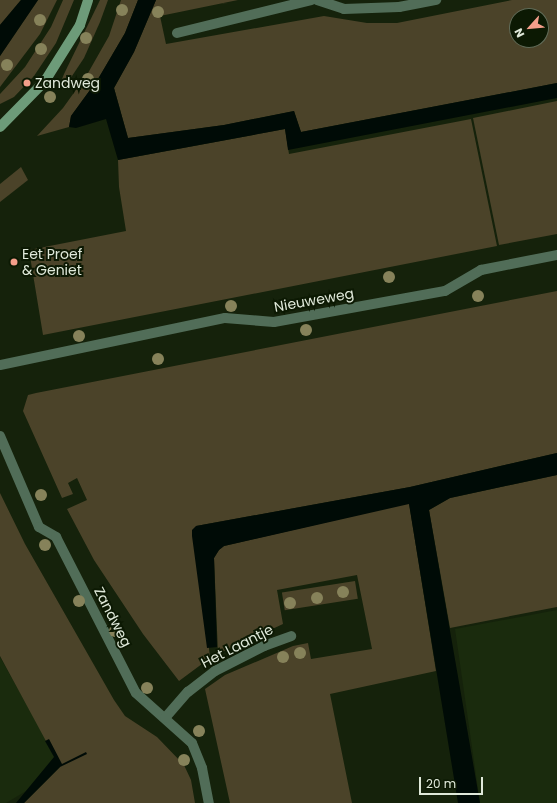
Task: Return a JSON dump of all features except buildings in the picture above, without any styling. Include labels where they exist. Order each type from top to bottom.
[{"type":"main road","points":[[0,127],[45,81],[80,25],[88,0]]},
{"type":"street","points":[[177,33],[311,0]]},
{"type":"street","points":[[317,0],[344,9],[436,0]]},
{"type":"street","name":"Nieuweweg","points":[[0,365],[225,318],[274,322],[445,291],[481,270],[557,255]]},
{"type":"street","name":"Zandweg","points":[[0,436],[39,526],[56,537],[136,693],[185,736],[197,751],[209,803]]},
{"type":"street","name":"Het Laantje","points":[[165,718],[188,692],[215,671],[264,646],[291,636]]},
{"type":"shaded area","points":[[0,0],[21,0],[0,25]]},
{"type":"shaded area","points":[[21,0],[38,0],[0,56],[0,25]]},
{"type":"shaded area","points":[[38,0],[57,0],[40,34],[0,87],[0,56]]},
{"type":"shaded area","points":[[63,0],[74,0],[56,43],[34,76],[14,97],[0,104],[0,94],[25,67],[51,27]]},
{"type":"shaded area","points":[[100,0],[108,0],[100,22],[84,58],[64,88],[60,84],[64,74]]},
{"type":"shaded area","points":[[121,0],[138,0],[125,33],[98,79],[71,116],[69,127],[37,136],[63,108],[88,73],[109,36]]},
{"type":"shaded area","points":[[138,0],[156,0],[134,52],[114,88],[128,138],[224,125],[294,111],[301,132],[557,83],[557,98],[288,150],[285,129],[118,160],[106,119],[76,128],[69,127],[71,116],[98,79],[125,33]]},
{"type":"shaded area","points":[[156,0],[238,0],[160,16],[166,44],[324,16],[367,23],[397,23],[512,0],[557,0],[557,83],[301,132],[294,111],[224,125],[128,138],[114,88],[134,52]]},
{"type":"shaded area","points":[[557,101],[557,234],[499,245],[473,118]]},
{"type":"shaded area","points":[[471,119],[497,246],[43,335],[29,250],[126,231],[119,187],[118,160],[285,129],[289,154]]},
{"type":"shaded area","points":[[21,167],[28,180],[0,202],[0,184]]},
{"type":"shaded area","points":[[557,291],[557,453],[410,487],[196,526],[210,658],[179,681],[143,634],[94,560],[67,509],[87,500],[77,478],[68,483],[73,494],[62,498],[23,411],[28,395],[36,393]]},
{"type":"shaded area","points":[[557,453],[557,475],[450,498],[429,510],[480,803],[458,803],[409,504],[224,546],[219,550],[214,558],[217,647],[207,648],[192,536],[192,530],[196,526],[410,487]]},
{"type":"shaded area","points":[[557,475],[557,607],[450,628],[429,510],[450,498]]},
{"type":"shaded area","points":[[0,493],[25,544],[114,700],[125,716],[157,737],[184,765],[191,780],[195,803],[24,803],[60,767],[0,656]]},
{"type":"shaded area","points":[[409,503],[436,671],[330,694],[352,803],[230,803],[205,689],[225,675],[293,646],[308,643],[311,659],[372,649],[357,575],[277,590],[283,624],[218,654],[214,558],[219,550],[224,546]]},
{"type":"shaded area","points":[[355,581],[358,599],[285,610],[282,593]]},
{"type":"shaded area","points":[[557,610],[557,803],[480,803],[455,629]]},
{"type":"shaded area","points":[[0,657],[63,769],[6,803],[0,803]]},
{"type":"shaded area","points":[[49,739],[62,764],[86,752],[87,754],[60,767],[24,803],[16,803],[54,757],[45,741]]},
{"type":"place","name":"Zandweg","points":[[27,83]]},
{"type":"place","name":"Eet Proef & Geniet","points":[[14,262]]}]
